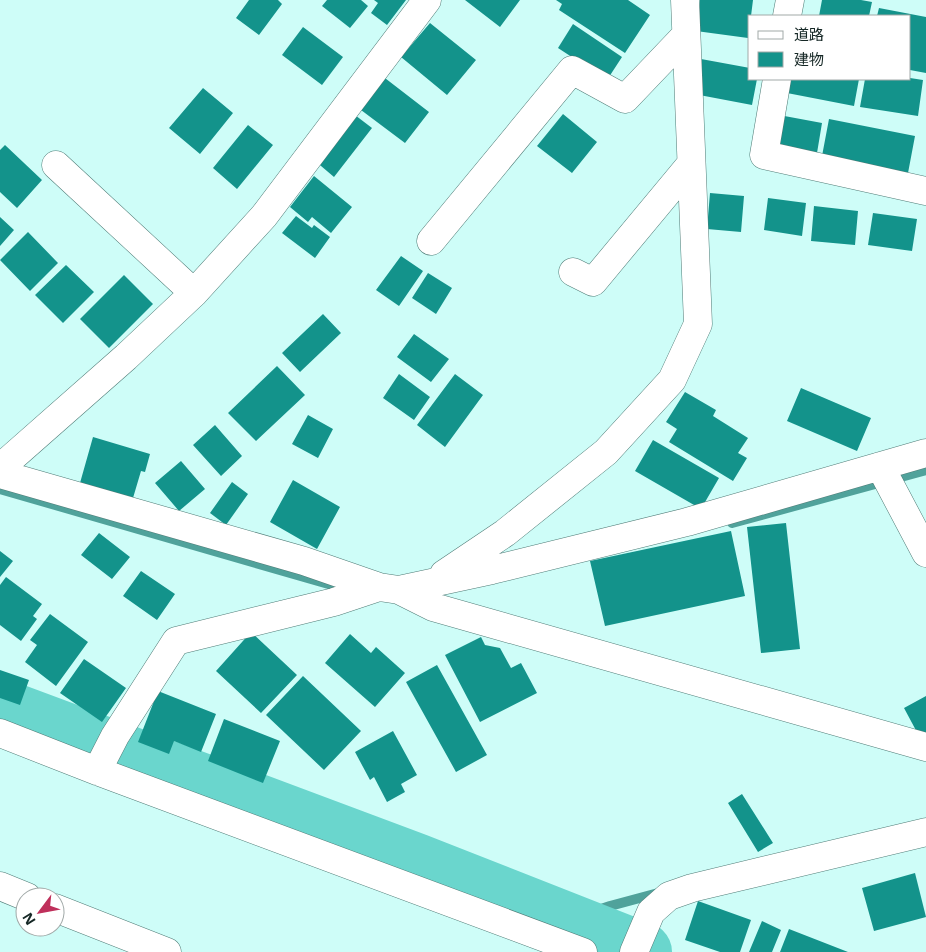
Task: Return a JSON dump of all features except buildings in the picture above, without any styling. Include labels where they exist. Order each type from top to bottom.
[{"type":"street","points":[[0,468],[126,357],[194,293],[264,216],[427,0]]},
{"type":"street","points":[[425,585],[505,534],[606,452],[672,380],[698,324],[685,0]]},
{"type":"street","points":[[787,15],[790,0]]},
{"type":"street","points":[[431,241],[572,70],[625,99],[686,35]]},
{"type":"street","points":[[777,80],[764,155],[926,191]]},
{"type":"street","points":[[573,272],[593,282],[691,164]]},
{"type":"street","points":[[56,165],[194,293]]},
{"type":"street","points":[[106,755],[176,641],[389,588],[425,585],[885,477],[926,453]]},
{"type":"street","points":[[0,474],[304,561],[389,588],[434,607],[926,747]]},
{"type":"street","points":[[885,477],[926,553]]},
{"type":"street","points":[[0,732],[106,755],[582,952]]},
{"type":"street","points":[[636,946],[651,912],[669,896],[692,888],[926,832]]},
{"type":"street","points":[[0,886],[15,892]]},
{"type":"street","points":[[65,912],[167,952]]},
{"type":"waterway","points":[[732,523],[926,470]]},
{"type":"waterway","points":[[0,489],[332,585]]},
{"type":"waterway","points":[[0,708],[416,863],[642,952]]},
{"type":"waterway","points":[[565,921],[662,892]]}]
